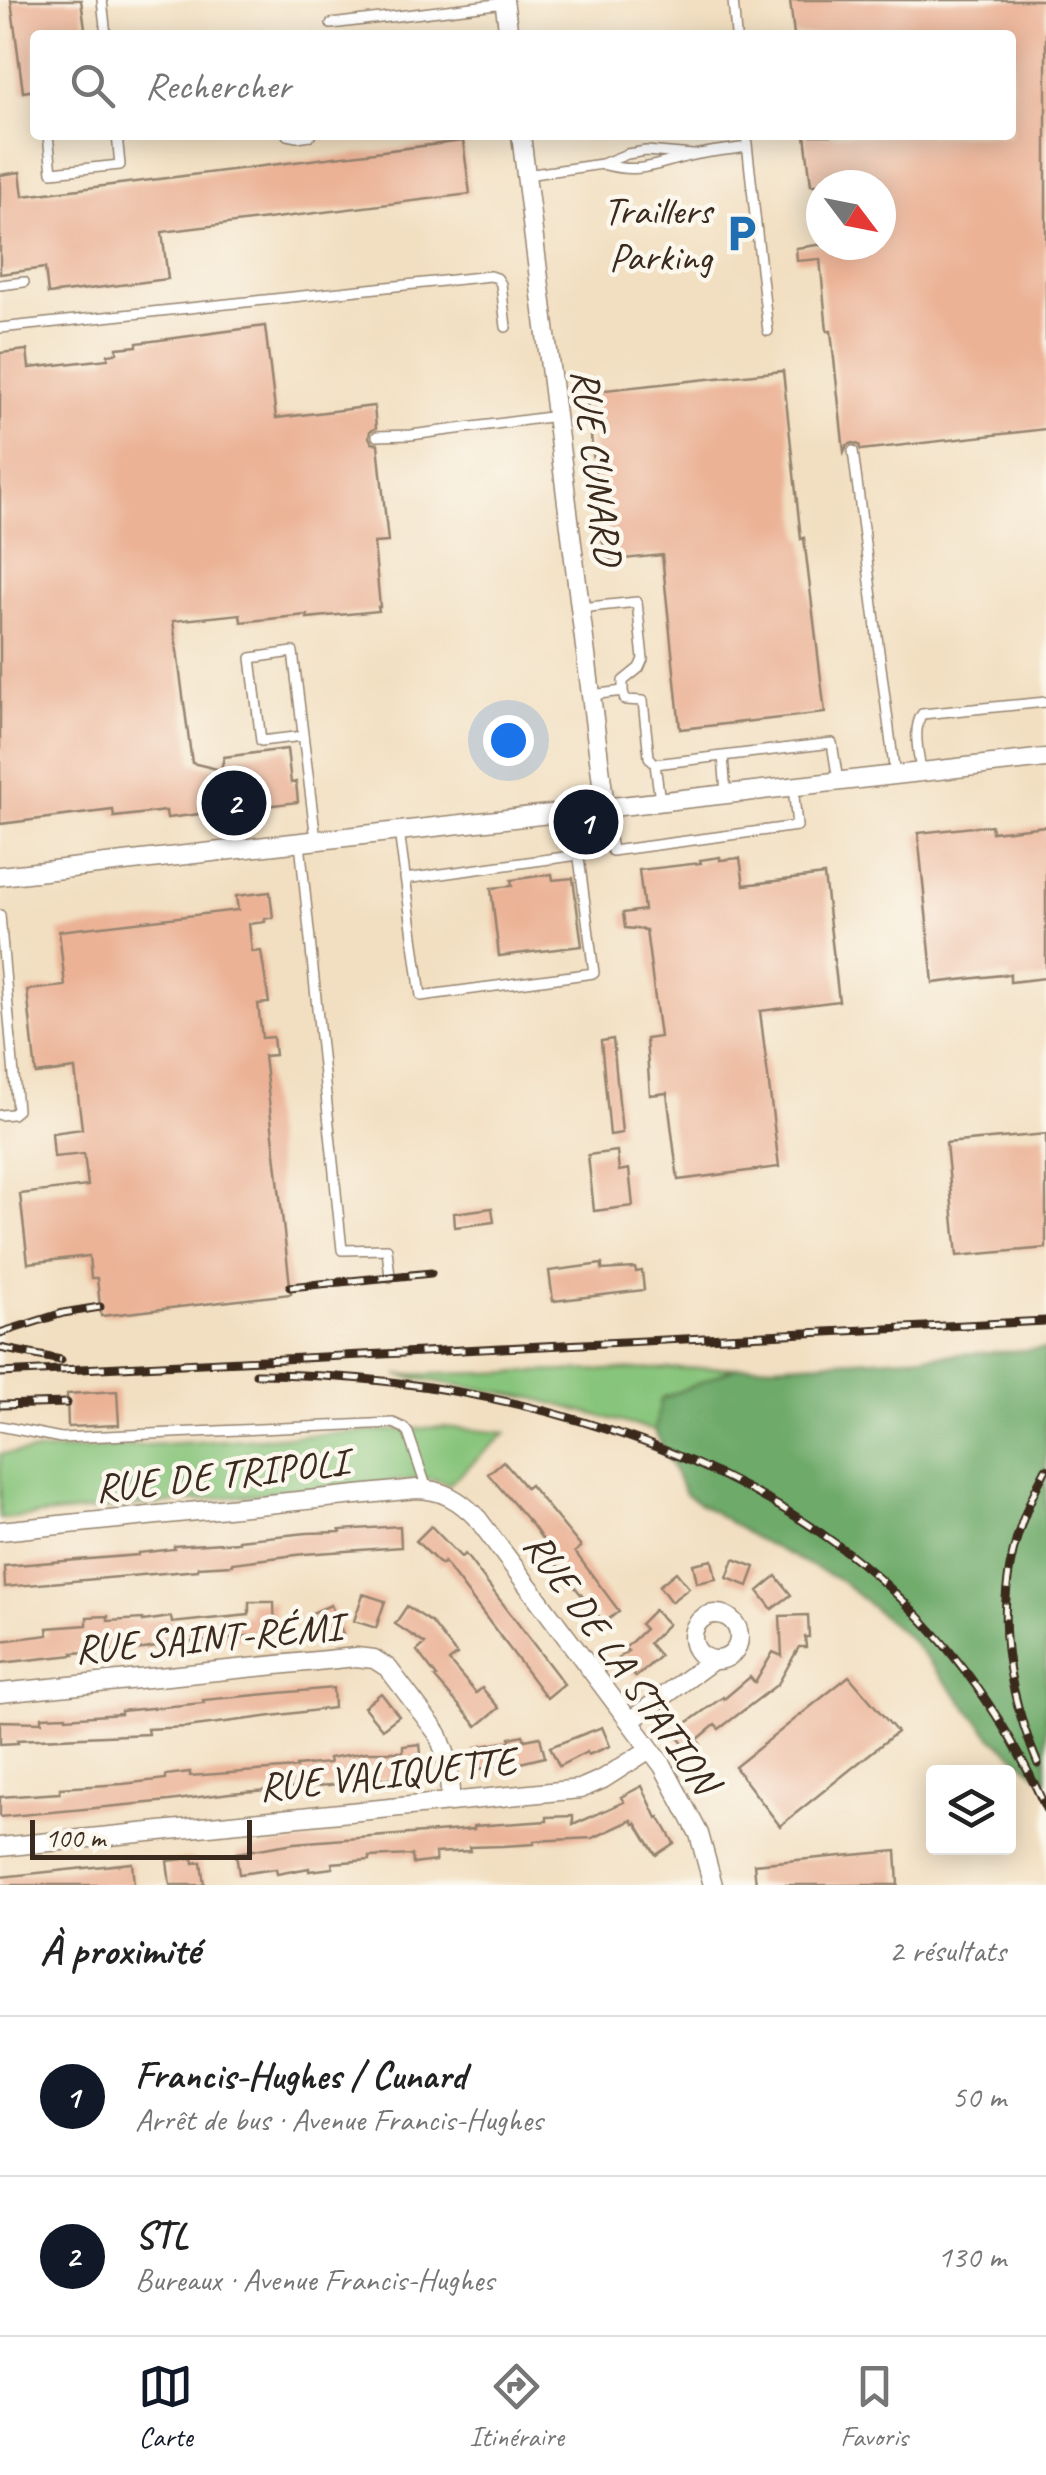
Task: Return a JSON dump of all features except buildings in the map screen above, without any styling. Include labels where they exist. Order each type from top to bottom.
[{"type":"street","points":[[504,2],[508,30]]},
{"type":"street","name":"RUE CUNARD","points":[[522,140],[605,807]]},
{"type":"street","points":[[0,876],[1046,758]]},
{"type":"street","name":"RUE DE TRIPOLI","points":[[0,1531],[427,1489],[448,1495]]},
{"type":"street","name":"RUE DE LA STATION","points":[[448,1495],[478,1519],[664,1766],[699,1834],[713,1885]]},
{"type":"street","name":"RUE SAINT-RÉMI","points":[[0,1693],[356,1656],[374,1659],[388,1668],[438,1734],[446,1758],[451,1802]]},
{"type":"street","points":[[630,1721],[713,1660]]},
{"type":"street","name":"RUE VALIQUETTE","points":[[0,1848],[580,1789],[650,1749]]},
{"type":"lane","points":[[102,0],[105,30]]},
{"type":"lane","points":[[733,0],[736,30]]},
{"type":"lane","points":[[331,24],[504,2]]},
{"type":"lane","points":[[49,140],[52,172],[120,164],[118,140]]},
{"type":"lane","points":[[747,140],[768,331]]},
{"type":"lane","points":[[602,164],[624,170],[646,168],[693,155],[748,147]]},
{"type":"lane","points":[[526,175],[602,164],[622,154],[693,155]]},
{"type":"lane","points":[[0,328],[487,276],[497,278],[501,284],[506,327]]},
{"type":"lane","points":[[0,285],[24,282]]},
{"type":"lane","points":[[377,436],[557,416]]},
{"type":"lane","points":[[852,452],[895,775]]},
{"type":"lane","points":[[580,608],[638,602],[644,660],[623,681],[623,690],[625,700],[642,701],[660,801]]},
{"type":"lane","points":[[303,736],[261,741],[251,658],[293,652],[303,736],[308,842],[342,1250],[387,1249],[390,1276]]},
{"type":"lane","points":[[591,694],[623,690]]},
{"type":"lane","points":[[921,772],[917,722],[922,714],[1046,702]]},
{"type":"lane","points":[[656,764],[832,743],[838,781]]},
{"type":"lane","points":[[723,756],[726,794]]},
{"type":"lane","points":[[605,807],[612,850],[797,826],[793,786]]},
{"type":"lane","points":[[399,831],[421,996],[594,972],[573,811]]},
{"type":"lane","points":[[405,879],[579,856]]},
{"type":"lane","points":[[0,915],[16,1110],[0,1115]]},
{"type":"lane","points":[[0,1426],[61,1438],[393,1423],[408,1432],[427,1489]]},
{"type":"green space","points":[[1046,1349],[1046,1781],[992,1737],[910,1639],[841,1581],[753,1537],[685,1494],[655,1431],[661,1399],[737,1367]]},
{"type":"green space","points":[[737,1367],[661,1399],[655,1431],[533,1398],[397,1375]]},
{"type":"green space","points":[[442,1427],[506,1433],[449,1484],[429,1478],[0,1519],[0,1454]]},
{"type":"railway","points":[[290,1287],[431,1273]]},
{"type":"railway","points":[[0,1333],[63,1313],[100,1307]]},
{"type":"railway","points":[[0,1373],[1046,1321]]},
{"type":"railway","points":[[0,1348],[61,1360]]},
{"type":"railway","points":[[256,1374],[404,1384],[549,1412],[631,1438],[708,1469],[780,1507],[846,1551],[906,1603],[959,1663],[1006,1732],[1046,1809]]},
{"type":"railway","points":[[0,1405],[67,1403]]},
{"type":"railway","points":[[1038,1764],[1013,1689],[1005,1615],[1016,1543],[1046,1469]]},
{"type":"place","name":"Traillers Parking","points":[[742,233]]},
{"type":"place","name":"STL","points":[[234,803]]},
{"type":"place","name":"Francis-Hughes / Cunard","points":[[586,822]]}]
